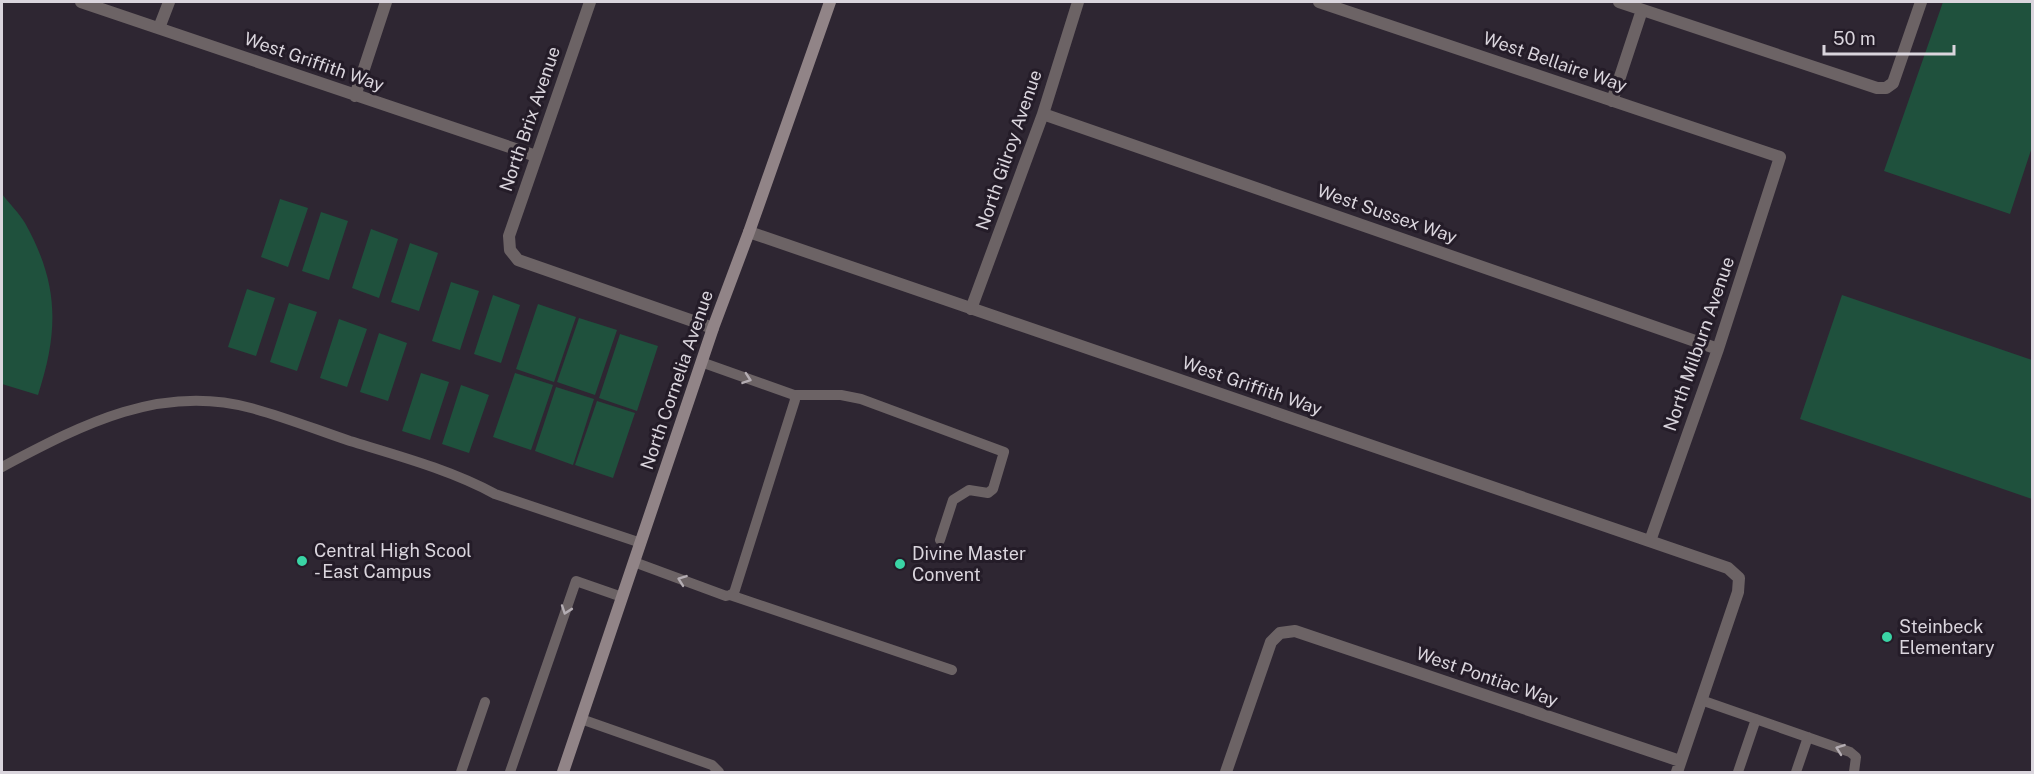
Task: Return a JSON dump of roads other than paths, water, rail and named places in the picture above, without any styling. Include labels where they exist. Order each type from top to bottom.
[{"type":"street","name":"West Griffith Way","points":[[81,2],[536,156]]},
{"type":"street","points":[[159,28],[169,2]]},
{"type":"street","points":[[355,96],[386,2]]},
{"type":"street","name":"North Brix Avenue","points":[[590,2],[509,236],[510,249],[519,260],[713,328]]},
{"type":"street","name":"North Cornelia Avenue","points":[[563,772],[713,328],[830,2]]},
{"type":"street","name":"North Gilroy Avenue","points":[[971,309],[1043,114],[1078,2]]},
{"type":"street","name":"West Bellaire Way","points":[[1319,2],[1780,157]]},
{"type":"street","points":[[1619,2],[1877,88],[1886,88],[1893,83],[1921,2]]},
{"type":"street","points":[[1612,100],[1642,10]]},
{"type":"street","name":"West Sussex Way","points":[[1043,114],[1718,349]]},
{"type":"street","name":"North Milburn Avenue","points":[[1650,541],[1718,349],[1780,157]]},
{"type":"street","name":"West Griffith Way","points":[[749,232],[1728,568],[1739,578],[1738,592],[1701,700]]},
{"type":"street","name":"West Pontiac Way","points":[[1226,772],[1271,642],[1280,633],[1295,631],[1678,767]]},
{"type":"street","points":[[1678,767],[1701,700]]},
{"type":"lane","points":[[701,363],[794,395],[841,395],[861,399],[1004,452],[993,489],[988,493],[969,490],[953,500],[940,540]]},
{"type":"lane","points":[[730,595],[734,592],[795,400],[794,395]]},
{"type":"lane","points":[[2,467],[98,419],[141,406],[209,401],[250,408],[391,454],[478,485],[495,494],[641,543]]},
{"type":"lane","points":[[634,562],[726,596],[730,595],[952,670]]},
{"type":"lane","points":[[510,772],[576,581],[622,597]]},
{"type":"lane","points":[[1701,700],[1850,752],[1856,757],[1854,772]]},
{"type":"lane","points":[[461,772],[485,702]]},
{"type":"lane","points":[[1738,772],[1756,719]]},
{"type":"lane","points":[[580,720],[712,765],[719,772]]},
{"type":"lane","points":[[1796,772],[1808,737]]},
{"type":"place","name":"Central High Scool - East Campus","points":[[302,561]]},
{"type":"place","name":"Divine Master Convent","points":[[900,564]]},
{"type":"place","name":"Steinbeck Elementary","points":[[1887,637]]}]
